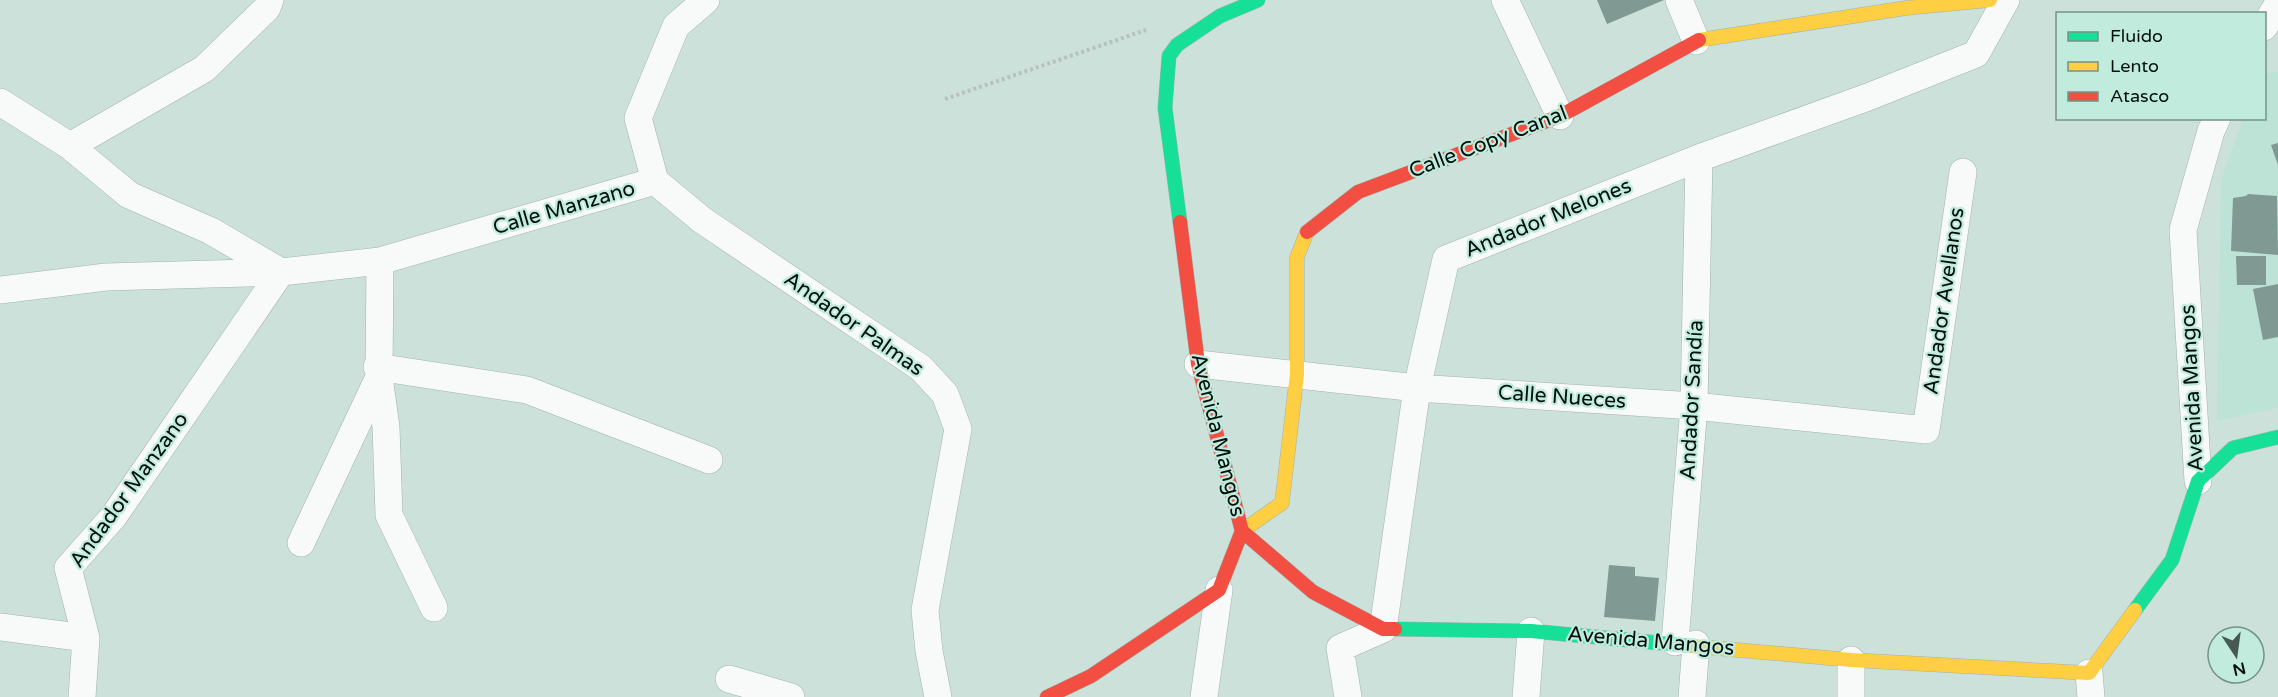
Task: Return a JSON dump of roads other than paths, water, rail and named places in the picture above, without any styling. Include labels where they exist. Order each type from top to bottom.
[{"type":"main road","name":"Avenida Mangos","points":[[1258,0],[1220,16],[1177,45],[1169,56],[1165,108],[1198,364],[1242,531],[1313,592],[1383,629],[1531,631],[1685,643],[2090,685],[2172,560],[2198,481]]},
{"type":"main road","name":"Calle Copy Canal","points":[[1242,531],[1282,503],[1296,374],[1297,257],[1304,234],[1358,192],[1560,116],[1696,41],[1903,4],[1990,0]]},
{"type":"main road","points":[[2198,481],[2233,448],[2278,437]]},
{"type":"main road","points":[[1047,697],[1091,687],[1219,590],[1242,531]]},
{"type":"street","points":[[70,146],[204,69],[267,8],[270,0]]},
{"type":"street","name":"Calle Manzano","points":[[0,290],[106,277],[281,272],[380,261],[655,181],[638,118],[654,74],[676,26],[706,0]]},
{"type":"street","points":[[1505,0],[1560,116]]},
{"type":"street","points":[[1679,0],[1696,41]]},
{"type":"street","name":"Andador Melones","points":[[1383,629],[1417,388],[1446,259],[1699,158],[1868,97],[1976,54],[2006,0]]},
{"type":"street","points":[[2266,25],[2278,4]]},
{"type":"street","points":[[0,102],[70,146],[129,195],[211,231],[281,272]]},
{"type":"street","name":"Avenida Mangos","points":[[2198,481],[2183,230],[2216,120]]},
{"type":"street","name":"Andador Sandía","points":[[1692,697],[1685,643],[1694,406],[1699,158]]},
{"type":"street","name":"Andador Avellanos","points":[[1926,430],[1963,172]]},
{"type":"street","name":"Andador Palmas","points":[[655,181],[702,220],[921,368],[945,394],[958,429],[926,610],[929,651],[938,697]]},
{"type":"street","points":[[380,261],[378,372],[386,428],[389,515],[434,608]]},
{"type":"street","name":"Andador Manzano","points":[[82,697],[86,638],[68,568],[114,516],[281,272]]},
{"type":"street","name":"Calle Nueces","points":[[1198,364],[1417,388],[1694,406],[1926,430]]},
{"type":"street","points":[[378,372],[527,390],[709,460]]},
{"type":"street","points":[[301,543],[378,372]]},
{"type":"street","points":[[1204,697],[1219,590]]},
{"type":"street","points":[[0,627],[86,638]]},
{"type":"street","points":[[1348,697],[1340,648],[1383,629]]},
{"type":"street","points":[[1526,697],[1531,631]]},
{"type":"street","points":[[1851,660],[1851,697]]},
{"type":"street","points":[[729,679],[791,697]]}]
